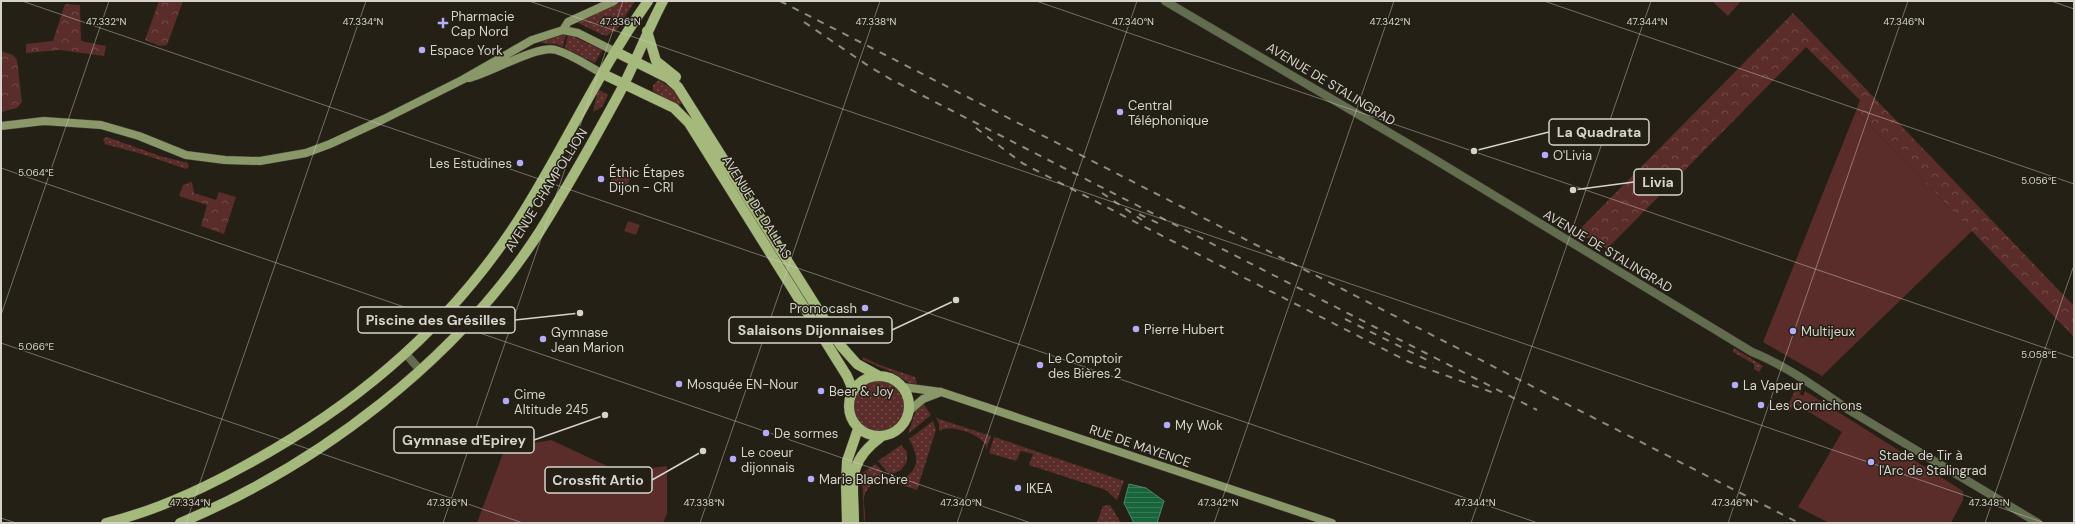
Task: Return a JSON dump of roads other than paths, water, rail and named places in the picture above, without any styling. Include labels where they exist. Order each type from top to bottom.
[{"type":"main road","points":[[563,30],[568,22],[614,1]]},
{"type":"main road","name":"AVENUE CHAMPOLLION","points":[[106,523],[133,520],[217,481],[265,455],[314,425],[365,388],[406,354],[460,298],[514,226],[544,179],[623,39],[648,1]]},
{"type":"main road","name":"AVENUE CHAMPOLLION","points":[[180,523],[214,508],[288,468],[328,442],[381,404],[420,370],[473,315],[523,255],[562,193],[624,84],[647,31],[663,1]]},
{"type":"main road","points":[[1,126],[44,121],[101,125],[139,136],[174,151],[194,157],[260,161],[306,153],[330,144],[462,80],[532,40],[563,30],[578,33],[616,52]]},
{"type":"main road","name":"AVENUE DE DALLAS","points":[[647,31],[656,61],[678,79],[688,100],[841,346],[857,364],[877,375]]},
{"type":"main road","points":[[462,80],[484,74],[523,57],[550,49],[556,50],[603,74]]},
{"type":"main road","name":"AVENUE DE DALLAS","points":[[616,52],[673,82],[688,100]]},
{"type":"main road","name":"AVENUE DE DALLAS","points":[[603,74],[674,108],[689,123],[847,376],[853,390]]},
{"type":"main road","points":[[881,437],[868,434],[858,429],[848,410],[853,390],[864,379],[877,375],[886,376],[896,380],[903,387],[908,402],[909,411]]},
{"type":"main road","name":"RUE DE MAYENCE","points":[[903,387],[941,392],[1332,523]]},
{"type":"main road","points":[[854,523],[854,469],[862,454],[881,437],[896,432],[903,424],[909,411],[923,399],[941,392]]},
{"type":"main road","points":[[847,523],[847,461],[858,429]]},
{"type":"street","name":"AVENUE DE STALINGRAD","points":[[1165,1],[1416,148],[1752,352],[1766,358],[1832,397],[1849,410],[2038,523]]},
{"type":"street","points":[[406,354],[420,370]]},
{"type":"railway","points":[[780,1],[1799,523]]},
{"type":"railway","points":[[804,22],[870,67],[892,80],[1537,410]]},
{"type":"railway","points":[[976,128],[1022,163],[1143,226],[1409,362],[1494,393]]},
{"type":"railway","points":[[1102,193],[1142,220]]},
{"type":"railway","points":[[1139,214],[1164,226]]},
{"type":"railway","points":[[1345,319],[1433,363]]},
{"type":"place","name":"Pharmacie Cap Nord","points":[[443,23]]},
{"type":"place","name":"Espace York","points":[[422,50]]},
{"type":"place","name":"Central Téléphonique","points":[[1120,112]]},
{"type":"place","name":"La Quadrata","points":[[1474,151]]},
{"type":"place","name":"O'Livia","points":[[1545,155]]},
{"type":"place","name":"Les Estudines","points":[[520,163]]},
{"type":"place","name":"Éthic Étapes Dijon - CRI","points":[[601,179]]},
{"type":"place","name":"Livia","points":[[1573,190]]},
{"type":"place","name":"Salaisons Dijonnaises","points":[[956,300]]},
{"type":"place","name":"Promocash","points":[[865,308]]},
{"type":"place","name":"Piscine des Grésilles","points":[[580,313]]},
{"type":"place","name":"Pierre Hubert","points":[[1136,329]]},
{"type":"place","name":"Multijeux","points":[[1793,331]]},
{"type":"place","name":"Gymnase Jean Marion","points":[[543,339]]},
{"type":"place","name":"Le Comptoir des Bières 2","points":[[1040,365]]},
{"type":"place","name":"Mosquée EN-Nour","points":[[679,384]]},
{"type":"place","name":"La Vapeur","points":[[1735,385]]},
{"type":"place","name":"Beer & Joy","points":[[821,391]]},
{"type":"place","name":"Cime Altitude 245","points":[[506,401]]},
{"type":"place","name":"Les Cornichons","points":[[1761,405]]},
{"type":"place","name":"Gymnase d'Epirey","points":[[605,415]]},
{"type":"place","name":"My Wok","points":[[1167,425]]},
{"type":"place","name":"De sormes","points":[[766,433]]},
{"type":"place","name":"Crossfit Artio","points":[[703,451]]},
{"type":"place","name":"Le coeur dijonnais","points":[[733,459]]},
{"type":"place","name":"Stade de Tir à l'Arc de Stalingrad","points":[[1871,462]]},
{"type":"place","name":"Marie Blachère","points":[[811,479]]},
{"type":"place","name":"IKEA","points":[[1018,488]]}]
